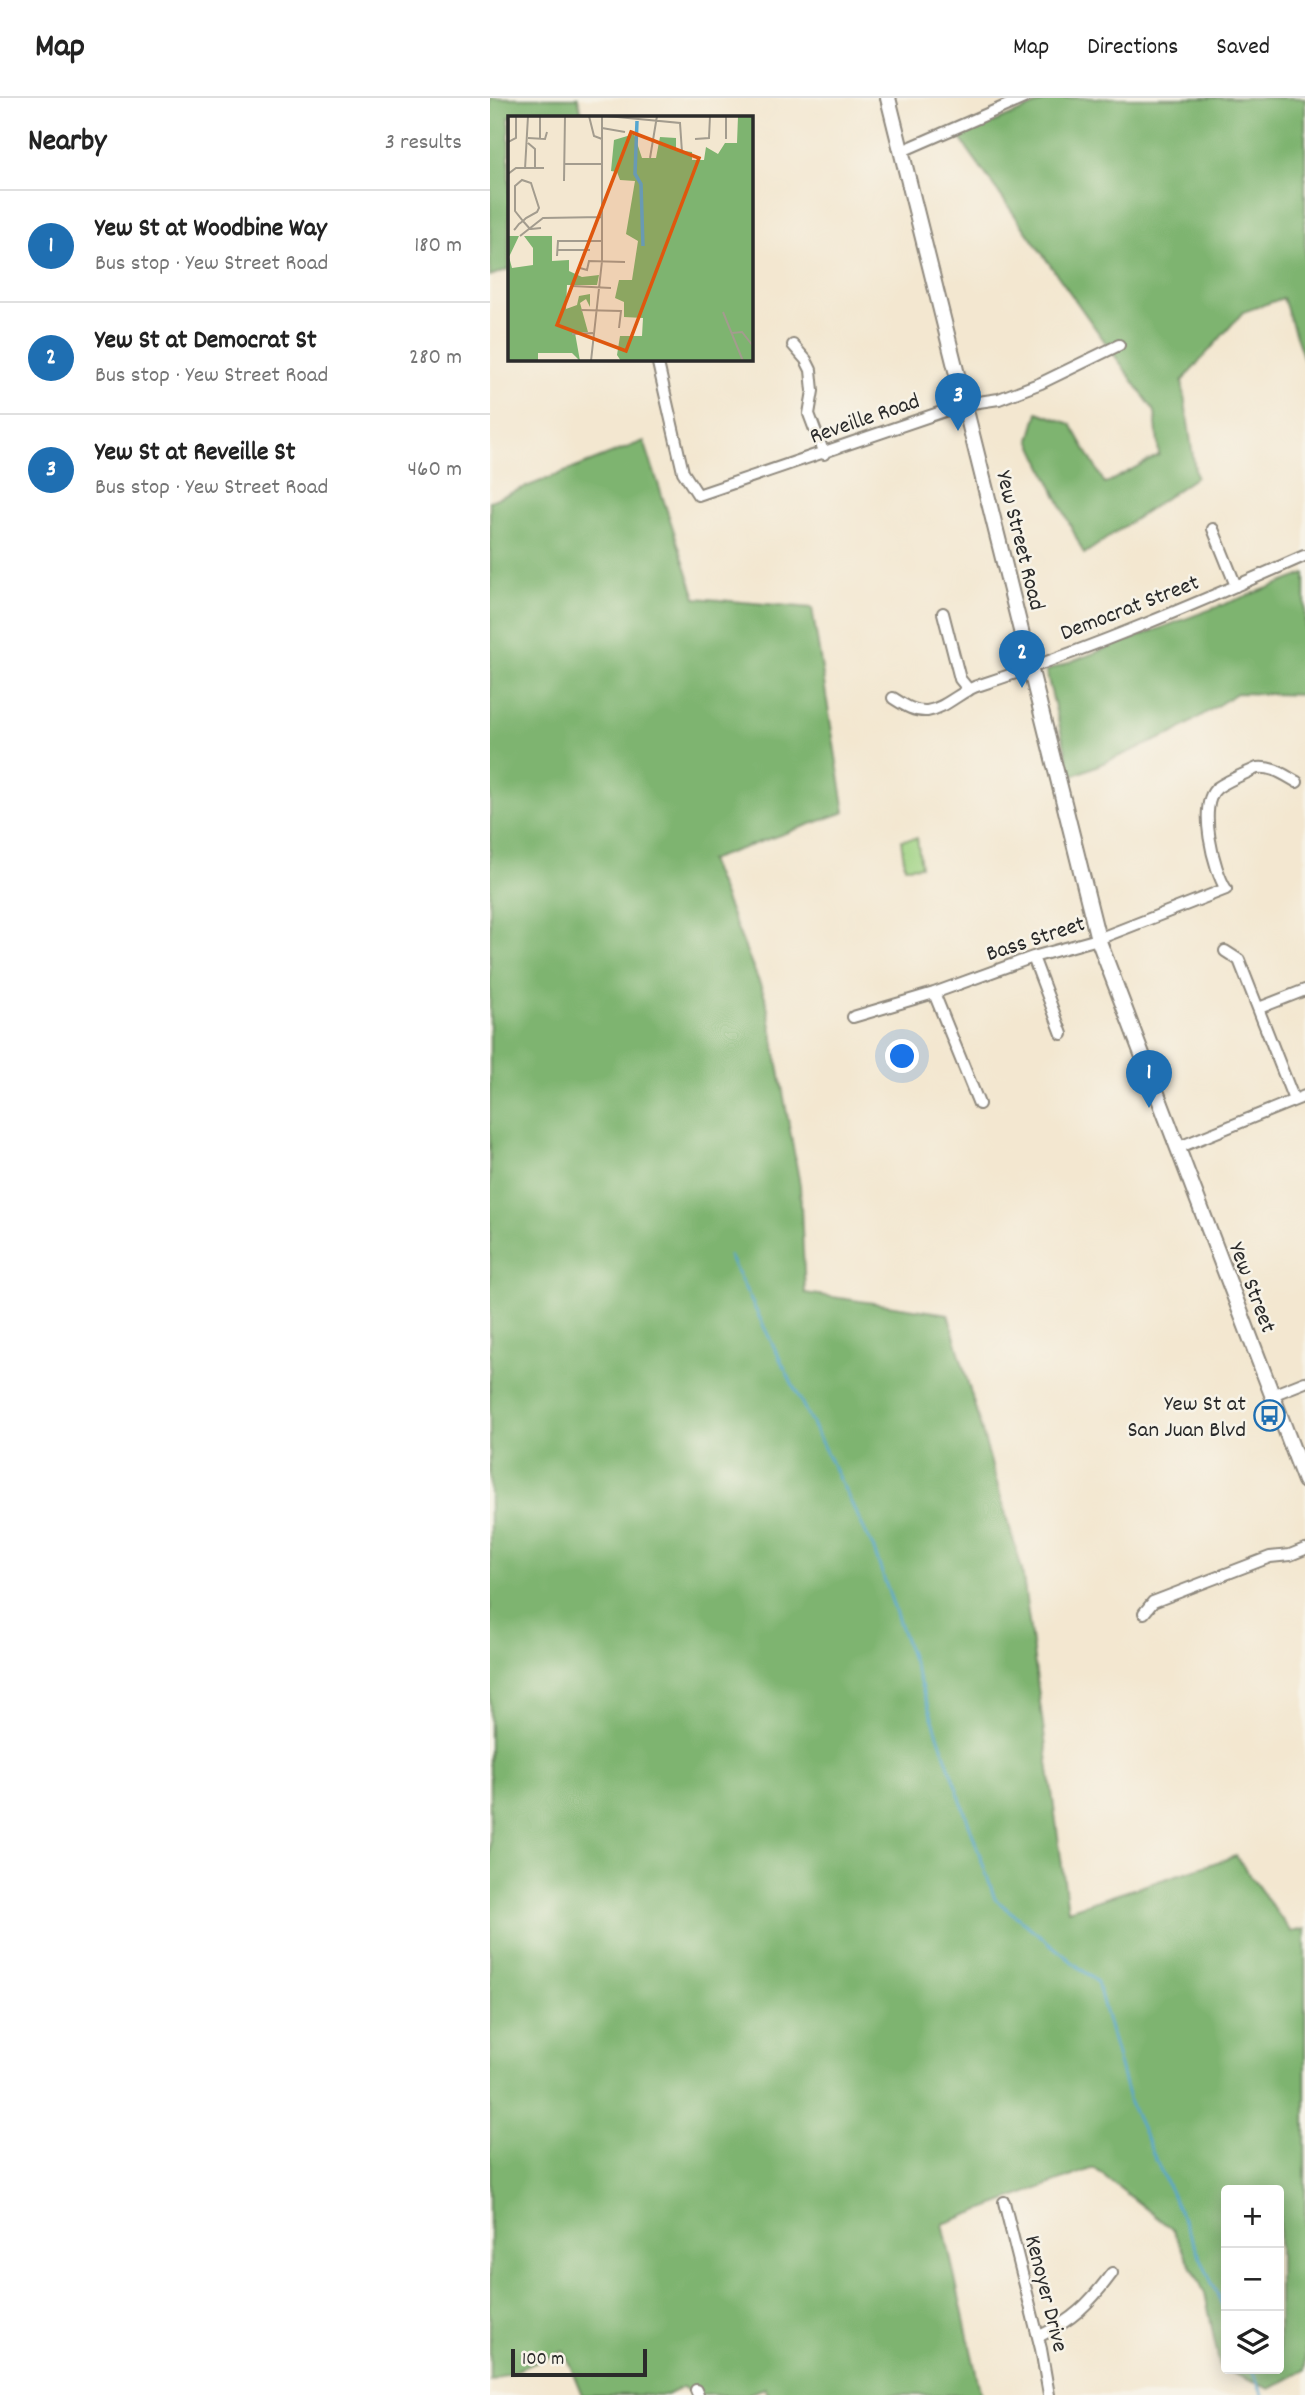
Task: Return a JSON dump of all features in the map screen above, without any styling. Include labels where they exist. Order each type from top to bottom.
[{"type":"street","name":"Yew Street Road","points":[[888,98],[1098,939],[1177,1148]]},
{"type":"street","points":[[902,151],[1024,98]]},
{"type":"street","points":[[793,345],[811,370],[813,391],[809,414],[824,454]]},
{"type":"street","name":"Reveille Road","points":[[657,360],[683,472],[698,495],[965,404],[999,399],[1041,383],[1119,345]]},
{"type":"street","points":[[1213,529],[1236,586]]},
{"type":"street","name":"Democrat Street","points":[[893,698],[917,711],[931,710],[969,690],[1236,586],[1304,556]]},
{"type":"street","points":[[943,613],[960,679],[969,690]]},
{"type":"street","name":"Bass Street","points":[[853,1017],[934,993],[1033,957],[1098,939],[1226,889],[1215,864],[1209,829],[1210,799],[1215,789],[1263,767],[1270,767],[1297,782]]},
{"type":"street","points":[[1177,1148],[1299,1098],[1239,960],[1225,951]]},
{"type":"street","points":[[1033,957],[1062,1034]]},
{"type":"street","points":[[1259,1008],[1305,990]]},
{"type":"street","points":[[934,993],[979,1104]]},
{"type":"street","name":"Yew Street","points":[[1177,1148],[1305,1482]]},
{"type":"street","points":[[1272,1395],[1305,1382]]},
{"type":"street","points":[[1144,1613],[1153,1602],[1270,1557],[1290,1555],[1305,1549]]},
{"type":"street","name":"Kenoyer Drive","points":[[1004,2202],[1038,2337],[1049,2395]]},
{"type":"street","points":[[1038,2337],[1068,2321],[1088,2304],[1112,2273]]},
{"type":"green space","points":[[490,98],[578,98],[583,116],[508,116],[508,269],[490,276]]},
{"type":"green space","points":[[1052,98],[1305,98],[1305,363],[1283,298],[1243,312],[1182,381],[1196,477],[1084,554],[1030,440],[1038,412],[1071,424],[1105,484],[1159,455],[1155,412],[959,137]]},
{"type":"green space","points":[[644,441],[696,598],[812,608],[845,812],[709,860],[766,999],[800,1185],[805,1293],[948,1314],[1022,1570],[1068,1910],[1236,1856],[1291,1932],[1305,1929],[1305,2370],[1270,2389],[1234,2374],[1284,2374],[1284,2185],[1221,2185],[1221,2368],[1205,2293],[1173,2230],[1094,2168],[943,2224],[981,2395],[768,2395],[765,2388],[745,2395],[693,2395],[683,2387],[666,2395],[582,2395],[564,2351],[490,2381],[490,501]]},
{"type":"green space","points":[[1305,574],[1305,695],[1237,693],[1174,733],[1072,776],[1046,671]]},
{"type":"green space","points":[[917,838],[921,866],[905,867],[901,840]]},
{"type":"waterway","points":[[729,1256],[873,1547],[995,1899],[1097,1982],[1130,2103],[1225,2311]]},
{"type":"waterway","points":[[1253,2374],[1263,2395]]},
{"type":"place","name":"Yew St at Reveille St","points":[[958,431]]},
{"type":"place","name":"Yew St at Democrat St","points":[[1022,688]]},
{"type":"place","name":"Yew St at Woodbine Way","points":[[1149,1108]]},
{"type":"place","name":"Yew St at San Juan Blvd","points":[[1269,1415]]}]
